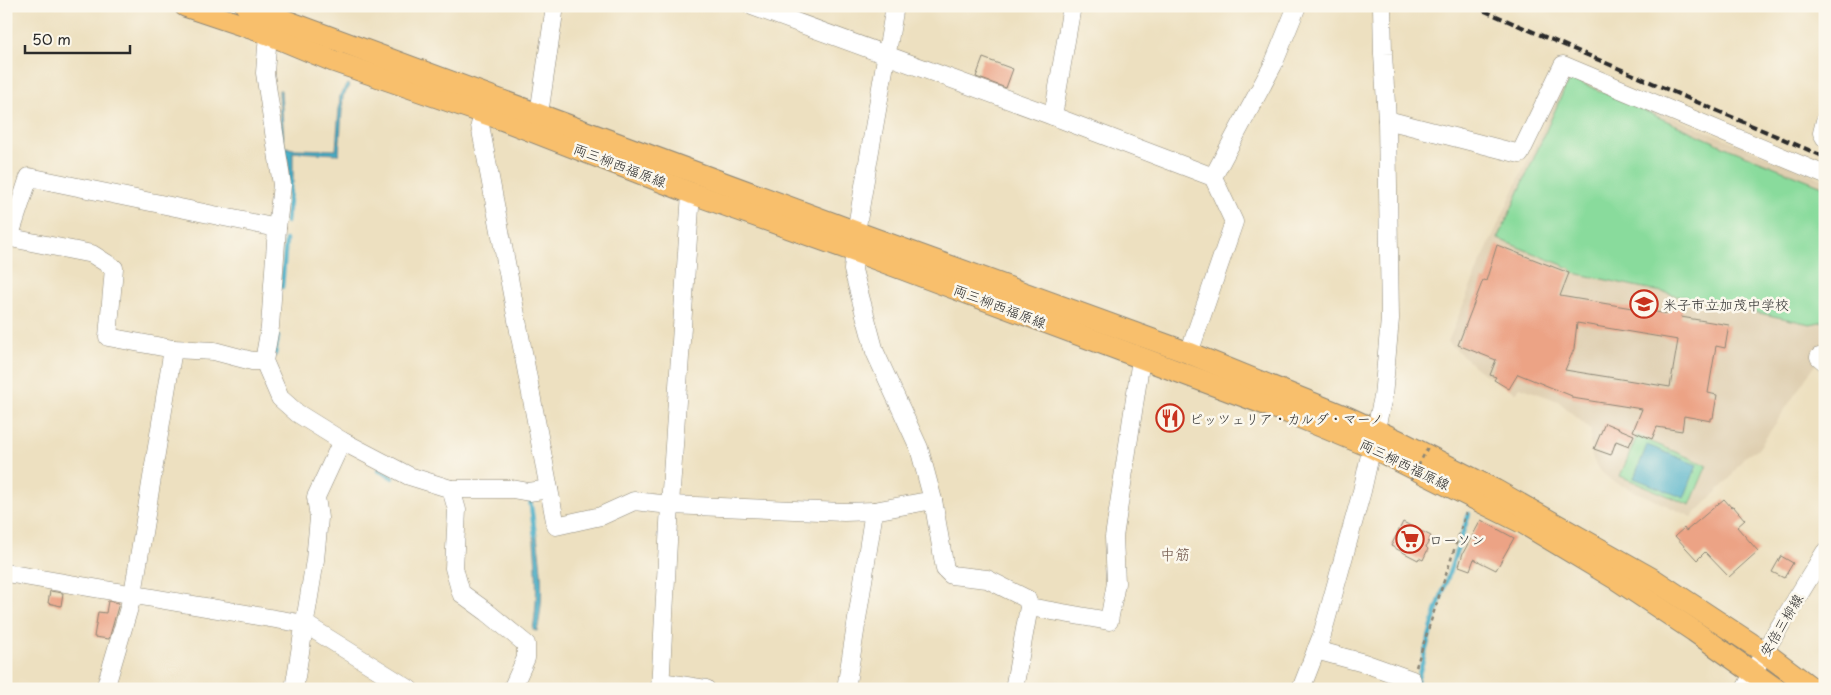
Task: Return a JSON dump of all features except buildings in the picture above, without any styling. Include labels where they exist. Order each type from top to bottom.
[{"type":"main road","name":"両三柳西福原線","points":[[184,6],[269,25],[856,242],[1141,359],[1289,413],[1373,438],[1523,523],[1616,579],[1749,680],[1776,689]]},
{"type":"main road","name":"両三柳西福原線","points":[[246,6],[269,25]]},
{"type":"main road","name":"両三柳西福原線","points":[[536,123],[691,193],[856,242],[1189,353],[1373,438],[1495,490],[1656,581],[1764,652],[1813,689]]},
{"type":"street","points":[[536,123],[555,6]]},
{"type":"street","points":[[752,6],[1053,116],[1213,177],[1234,222],[1189,353]]},
{"type":"street","points":[[895,6],[853,270],[875,352],[919,448],[933,500],[944,569],[951,575],[986,580],[1027,599],[1029,607],[1014,689]]},
{"type":"street","points":[[1053,116],[1072,6]]},
{"type":"street","points":[[1213,177],[1273,65],[1298,6]]},
{"type":"street","points":[[1301,689],[1322,635],[1362,491],[1383,397],[1390,319],[1387,120],[1382,6]]},
{"type":"street","points":[[269,25],[265,73],[282,185],[270,326],[264,362],[280,398],[297,414],[342,441],[409,476],[453,495],[512,489],[529,492],[550,490]]},
{"type":"street","points":[[1387,120],[1520,154],[1563,65],[1825,175]]},
{"type":"street","points":[[490,106],[480,125],[556,526],[601,516],[634,501],[670,505],[844,512],[874,511],[933,500]]},
{"type":"street","points":[[1825,122],[1822,133],[1825,138]]},
{"type":"street","points":[[264,362],[252,361],[214,351],[173,350],[108,337],[114,268],[92,254],[8,237],[29,177],[277,228]]},
{"type":"street","points":[[691,193],[670,505],[661,685],[706,689]]},
{"type":"street","points":[[104,689],[133,594],[173,350]]},
{"type":"street","points":[[1029,607],[1109,621],[1116,583],[1114,537],[1141,359]]},
{"type":"street","points":[[294,689],[315,560],[319,518],[316,497],[342,441]]},
{"type":"street","points":[[453,495],[457,510],[454,568],[461,593],[526,644],[526,658],[512,689]]},
{"type":"street","points":[[846,689],[874,511]]},
{"type":"street","name":"安倍三柳線","points":[[1749,680],[1825,552]]},
{"type":"street","points":[[6,573],[305,624],[409,689]]},
{"type":"street","points":[[1316,650],[1364,663],[1412,680]]},
{"type":"path","points":[[1427,442],[1435,445]]},
{"type":"path","points":[[1406,476],[1413,480],[1429,445]]},
{"type":"path","points":[[1412,680],[1467,512]]},
{"type":"shaded area","name":"米子市立加茂中学校","points":[[1573,76],[1825,180],[1825,350],[1759,448],[1743,458],[1731,477],[1692,517],[1612,481],[1598,469],[1592,457],[1591,430],[1558,401],[1520,387],[1516,393],[1477,369],[1448,342],[1479,266],[1565,80]]},
{"type":"green space","points":[[1573,79],[1732,150],[1825,187],[1825,321],[1810,324],[1574,273],[1570,268],[1498,239],[1567,83]]},
{"type":"green space","points":[[1637,436],[1707,465],[1690,505],[1620,476]]},
{"type":"water","points":[[347,84],[350,86],[343,96],[339,154],[293,152],[293,183],[289,183],[288,159],[281,147],[279,90],[281,90],[284,146],[292,149],[336,150],[340,95]]},
{"type":"water","points":[[1647,445],[1697,465],[1684,498],[1634,478]]},
{"type":"water","points":[[533,530],[536,530],[541,580],[541,606],[537,631],[533,630],[536,568]]},
{"type":"waterway","points":[[287,222],[291,178]]},
{"type":"waterway","points":[[282,287],[286,240]]},
{"type":"waterway","points":[[275,354],[278,337]]},
{"type":"waterway","points":[[378,470],[393,478]]},
{"type":"waterway","points":[[527,497],[530,499],[535,535]]},
{"type":"waterway","points":[[1415,689],[1436,612],[1469,514]]},
{"type":"railway","points":[[1473,6],[1825,157]]},
{"type":"place","name":"米子市立加茂中学校","points":[[1644,304]]},
{"type":"place","name":"ピッツェリア・カルダ・マーノ","points":[[1170,418]]},
{"type":"place","name":"ローソン","points":[[1410,539]]},
{"type":"district","name":"中筋","points":[[1175,553]]}]
